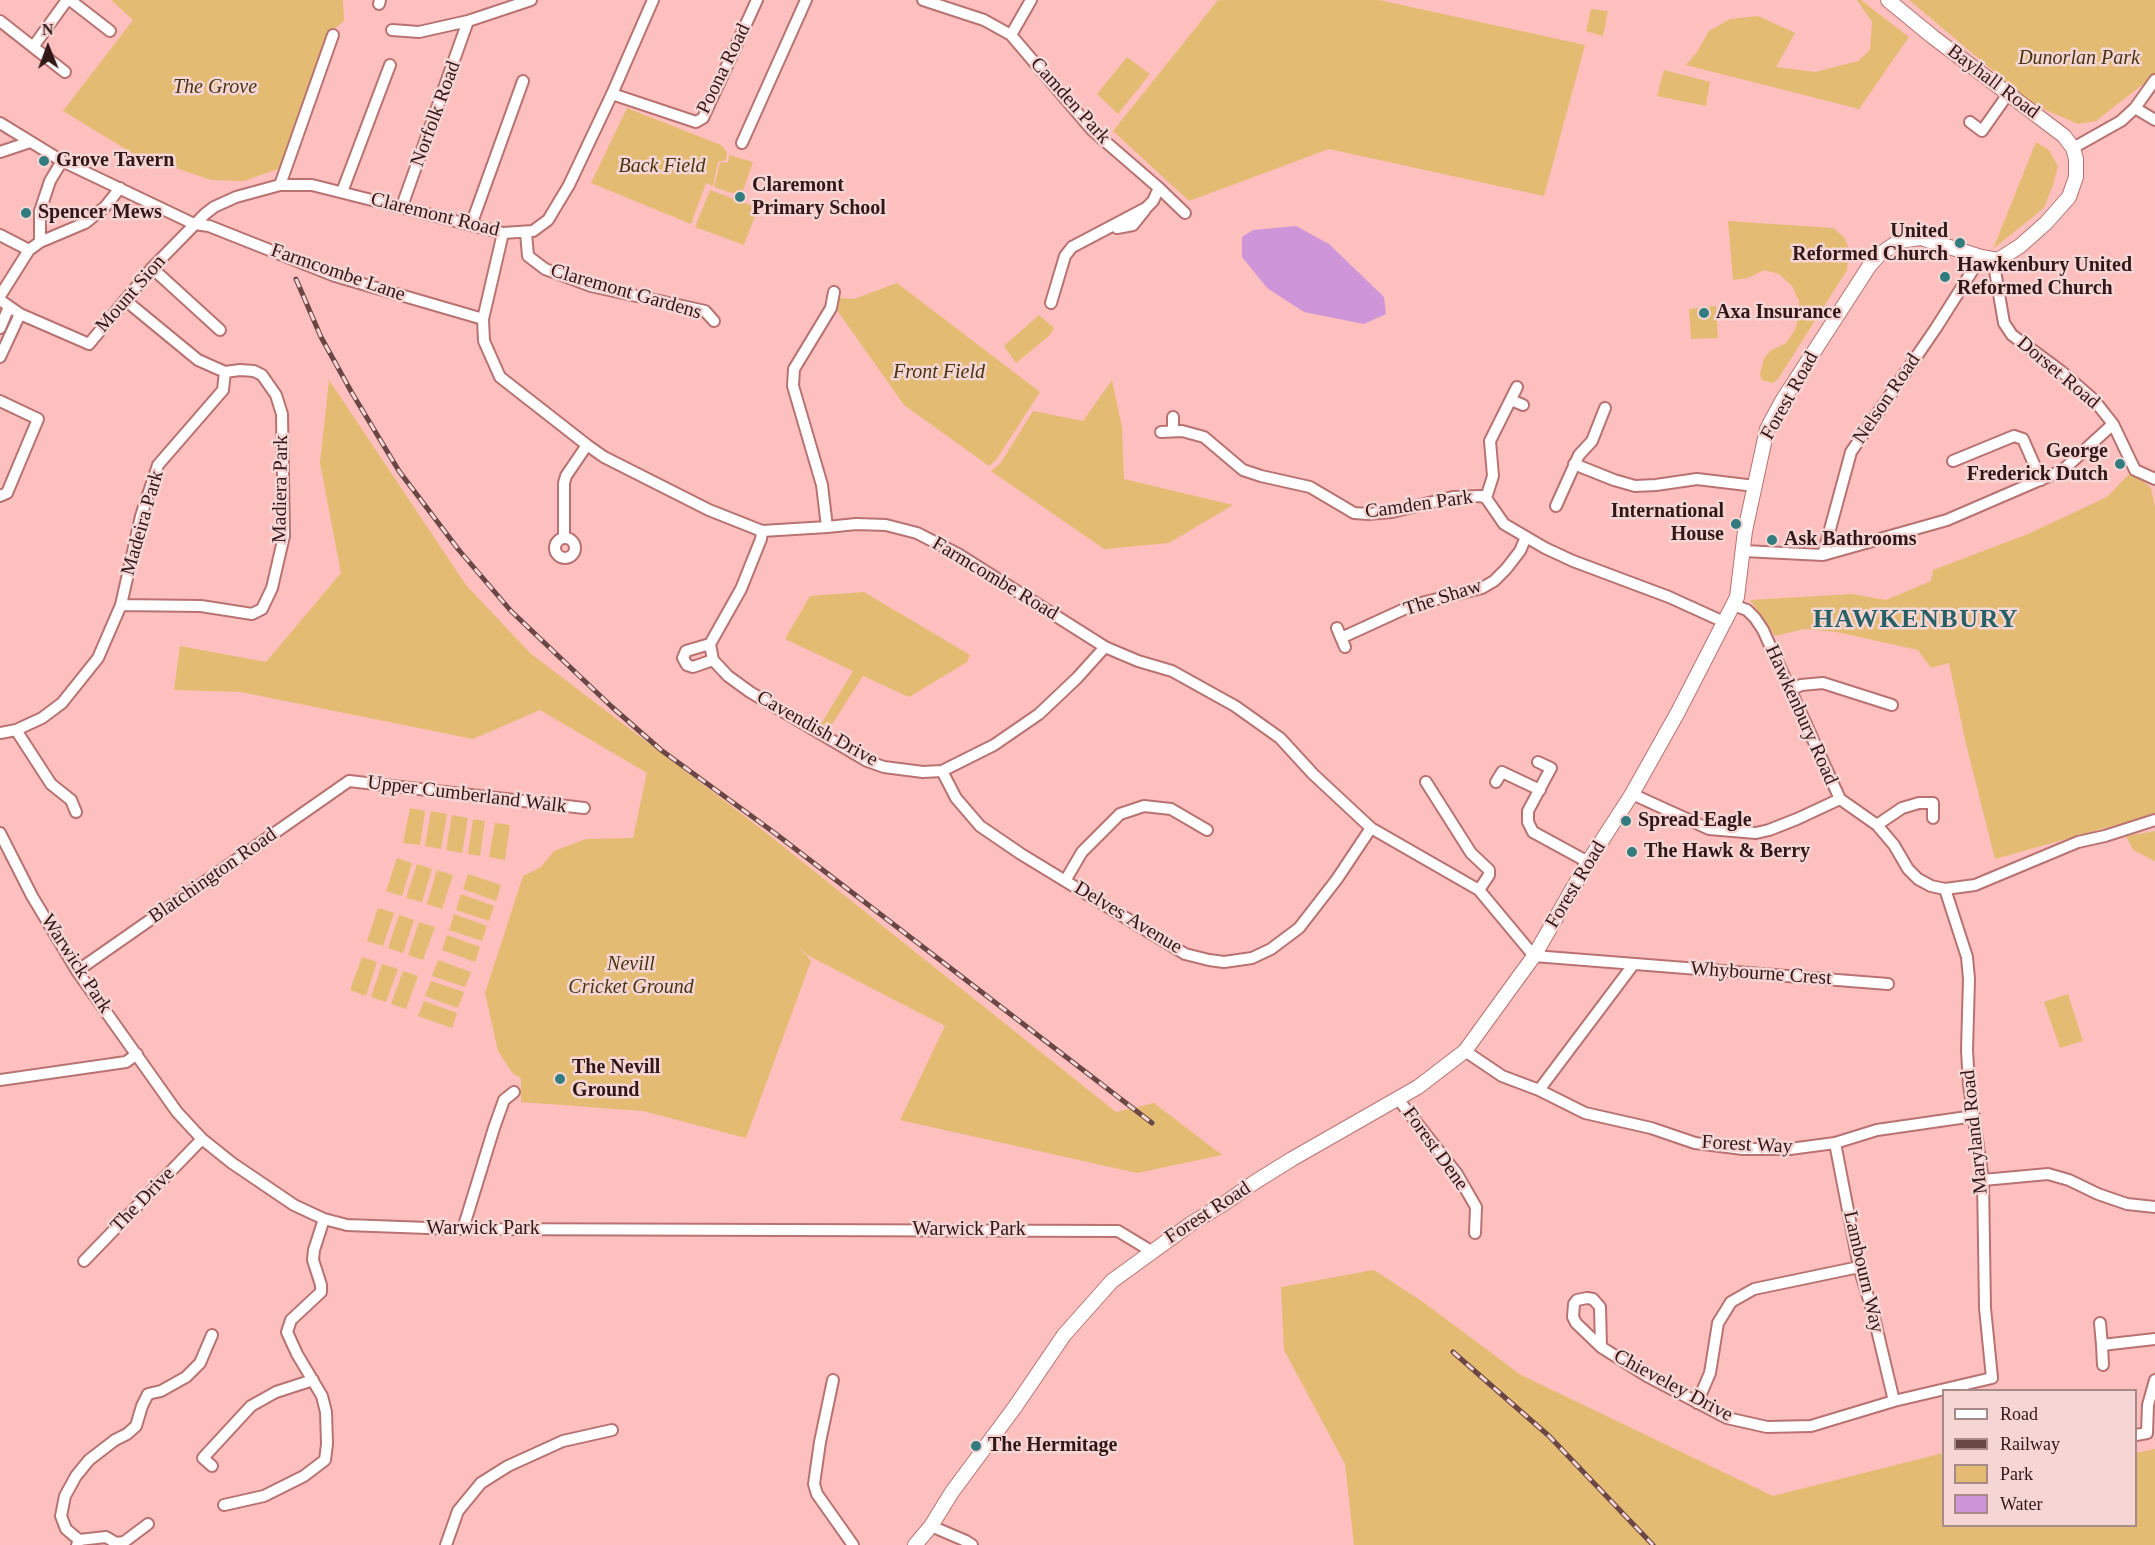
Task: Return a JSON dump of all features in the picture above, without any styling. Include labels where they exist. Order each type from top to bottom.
[{"type":"street","points":[[33,46],[69,0],[110,31]]},
{"type":"street","points":[[392,30],[420,32],[468,21],[531,0]]},
{"type":"street","name":"Claremont Road","points":[[194,224],[214,207],[236,197],[280,184],[312,185],[503,233],[526,233],[539,228],[548,220],[555,208],[612,94],[653,0]]},
{"type":"street","name":"Poona Road","points":[[612,94],[696,122],[703,118],[757,0]]},
{"type":"street","points":[[742,143],[806,0]]},
{"type":"street","name":"Camden Park","points":[[923,0],[984,20],[1011,34],[1092,130],[1185,213]]},
{"type":"street","points":[[1011,34],[1031,0]]},
{"type":"street","name":"Bayhall Road","points":[[1888,0],[2064,136],[2073,148]]},
{"type":"street","points":[[0,21],[65,72]]},
{"type":"street","name":"Norfolk Road","points":[[402,207],[468,21]]},
{"type":"street","points":[[280,184],[333,35]]},
{"type":"street","points":[[342,192],[390,65]]},
{"type":"street","points":[[1987,258],[2005,258],[2046,223],[2069,197],[2076,177],[2076,159],[2073,148],[2121,121],[2135,108],[2155,80]]},
{"type":"street","points":[[471,225],[523,81]]},
{"type":"street","points":[[1970,122],[1982,131],[2008,94]]},
{"type":"street","points":[[2135,108],[2155,120]]},
{"type":"street","name":"Farmcombe Lane","points":[[0,123],[62,160],[194,224],[209,226],[335,276],[483,320]]},
{"type":"street","points":[[0,152],[30,142]]},
{"type":"street","points":[[40,242],[40,211],[50,181],[62,160]]},
{"type":"street","points":[[0,298],[29,250],[40,242],[85,223],[105,207],[120,188]]},
{"type":"street","points":[[1051,303],[1065,256],[1072,247],[1108,229],[1133,225],[1153,201],[1159,188]]},
{"type":"street","name":"Mount Sion","points":[[0,298],[20,314],[88,344],[152,268],[194,224]]},
{"type":"street","name":"Farmcombe Road","points":[[503,233],[483,320],[484,341],[500,377],[587,446],[679,496],[762,531],[856,524],[886,525],[917,533],[958,554],[1105,647],[1138,661],[1172,671],[1235,706],[1280,738],[1313,774],[1371,828],[1479,890],[1534,956]]},
{"type":"street","name":"Claremont Gardens","points":[[526,233],[528,256],[545,269],[591,286],[705,311],[714,321]]},
{"type":"street","points":[[0,235],[29,250]]},
{"type":"street","name":"Forest Road","points":[[915,1545],[931,1526],[952,1492],[1015,1407],[1064,1335],[1112,1281],[1192,1222],[1255,1182],[1398,1099],[1436,1075],[1465,1051],[1534,956],[1588,862],[1632,794],[1678,712],[1733,605],[1737,597],[1745,531],[1761,448],[1772,419],[1859,280],[1880,255],[1899,241],[1921,238],[1987,258]]},
{"type":"street","name":"Dorset Road","points":[[1987,258],[2004,323],[2012,335],[2094,400],[2113,424],[2134,470],[2151,476]]},
{"type":"street","name":"Nelson Road","points":[[1823,555],[1851,452],[1987,258]]},
{"type":"street","points":[[152,268],[220,330]]},
{"type":"street","points":[[827,527],[822,485],[793,386],[794,369],[831,308],[834,292]]},
{"type":"street","points":[[125,300],[198,360],[225,372]]},
{"type":"street","points":[[0,328],[9,307]]},
{"type":"street","points":[[0,357],[20,314]]},
{"type":"street","name":"Madiera Park","points":[[121,605],[201,606],[252,614],[262,609],[272,588],[284,536],[282,414],[276,395],[262,375],[254,371],[225,372]]},
{"type":"street","name":"Madeira Park","points":[[0,733],[16,730],[42,718],[62,703],[98,658],[121,605],[141,516],[158,465],[223,390],[225,372]]},
{"type":"street","points":[[1486,498],[1493,476],[1490,441],[1517,387]]},
{"type":"street","points":[[1511,400],[1523,405]]},
{"type":"street","points":[[0,401],[38,419],[8,493],[0,496]]},
{"type":"street","points":[[1556,506],[1574,464],[1592,441],[1605,408]]},
{"type":"street","points":[[1173,417],[1173,431]]},
{"type":"street","points":[[1744,551],[1823,555],[1947,520],[2063,470],[2113,424]]},
{"type":"street","name":"Camden Park","points":[[1161,432],[1192,433],[1204,437],[1243,470],[1310,487],[1354,513],[1392,512],[1467,495],[1486,498],[1504,524],[1526,537],[1573,561],[1669,597],[1724,622]]},
{"type":"street","points":[[1953,460],[2014,436],[2023,439],[2041,480]]},
{"type":"street","points":[[564,537],[564,483],[566,476],[587,446]]},
{"type":"street","points":[[1574,464],[1635,486],[1697,479],[1755,486]]},
{"type":"street","points":[[711,644],[686,651],[683,658],[687,665],[693,667],[713,660],[711,644],[741,589],[762,531]]},
{"type":"street","name":"The Shaw","points":[[1341,638],[1413,605],[1482,588],[1494,581],[1506,569],[1520,551],[1526,537]]},
{"type":"street","name":"Hawkenbury Road","points":[[1733,605],[1748,610],[1755,618],[1791,690],[1840,799],[1877,825],[1894,845],[1908,869],[1918,879],[1931,886],[1946,889],[1975,885],[2078,842],[2155,820]]},
{"type":"street","name":"Cavendish Drive","points":[[713,660],[728,676],[750,692],[867,761],[904,771],[922,772],[942,771],[994,745],[1039,714],[1077,678],[1105,647]]},
{"type":"street","points":[[1791,690],[1802,685],[1823,683],[1892,705]]},
{"type":"street","points":[[16,730],[51,784],[71,800],[76,812]]},
{"type":"street","points":[[1538,762],[1551,768],[1528,811],[1528,822],[1533,832],[1588,862]]},
{"type":"street","name":"Delves Avenue","points":[[942,771],[956,798],[980,826],[1021,854],[1185,954],[1224,962],[1252,957],[1271,948],[1299,928],[1337,879],[1371,828]]},
{"type":"street","points":[[1496,782],[1502,772],[1540,790]]},
{"type":"street","name":"Upper Cumberland Walk","points":[[349,781],[584,808]]},
{"type":"street","name":"Blatchington Road","points":[[77,971],[349,781]]},
{"type":"street","points":[[1426,782],[1471,853],[1489,870],[1489,876],[1479,890]]},
{"type":"street","points":[[1632,794],[1708,829],[1756,832],[1797,819],[1840,799]]},
{"type":"street","points":[[1877,825],[1902,808],[1919,803],[1946,802]]},
{"type":"street","points":[[1933,803],[1933,818]]},
{"type":"street","points":[[1065,881],[1082,852],[1120,814],[1144,806],[1171,808],[1207,830]]},
{"type":"street","name":"Warwick Park","points":[[0,833],[32,896],[77,971],[165,1097],[202,1139],[232,1163],[294,1205],[324,1219],[347,1226],[463,1229],[1118,1231],[1151,1251]]},
{"type":"street","name":"Maryland Road","points":[[1946,889],[1967,957],[1969,979],[1967,1050],[1983,1180],[1985,1308],[1992,1378]]},
{"type":"street","name":"Whybourne Crest","points":[[1534,956],[1888,984]]},
{"type":"street","points":[[1539,1090],[1633,965]]},
{"type":"street","name":"Forest Way","points":[[1465,1051],[1502,1076],[1539,1090],[1585,1113],[1651,1128],[1695,1143],[1743,1149],[1778,1149],[1835,1143],[1877,1130],[1974,1116]]},
{"type":"street","points":[[0,1080],[126,1062],[137,1054]]},
{"type":"street","points":[[463,1229],[504,1100],[514,1092]]},
{"type":"street","name":"Forest Dene","points":[[1398,1099],[1457,1174],[1472,1199],[1476,1207],[1474,1233]]},
{"type":"street","name":"The Drive","points":[[84,1260],[202,1139]]},
{"type":"street","name":"Lambourn Way","points":[[1835,1143],[1859,1267],[1873,1313],[1894,1401]]},
{"type":"street","points":[[1983,1180],[2048,1174],[2069,1180],[2127,1204],[2155,1207]]},
{"type":"street","points":[[224,1505],[264,1496],[330,1462],[326,1412],[322,1396],[287,1332],[291,1320],[321,1292],[321,1284],[313,1260],[324,1219]]},
{"type":"street","points":[[1696,1403],[1710,1372],[1718,1323],[1731,1302],[1754,1289],[1859,1267]]},
{"type":"street","points":[[2100,1323],[2103,1365]]},
{"type":"street","points":[[148,1524],[123,1542],[116,1543],[106,1538],[78,1543],[66,1529],[61,1516],[65,1496],[76,1476],[89,1460],[136,1426],[147,1394],[161,1391],[186,1377],[200,1363],[212,1335]]},
{"type":"street","points":[[2103,1345],[2155,1339]]},
{"type":"street","name":"Chieveley Drive","points":[[1601,1347],[1647,1376],[1727,1418],[1767,1427],[1811,1426],[1894,1401],[1942,1390]]},
{"type":"street","name":"Chieveley Drive","points":[[1945,1389],[1992,1378]]},
{"type":"street","points":[[212,1466],[203,1458],[251,1407],[276,1392],[313,1380]]},
{"type":"street","points":[[833,1380],[814,1484],[817,1494],[853,1545]]},
{"type":"street","points":[[2151,1433],[2148,1405],[2155,1380]]},
{"type":"street","points":[[446,1545],[459,1511],[481,1483],[508,1466],[563,1441],[612,1430]]},
{"type":"street","points":[[931,1526],[972,1545]]},
{"type":"green space","name":"The Grove","points":[[111,0],[343,0],[344,21],[331,32],[319,56],[281,168],[244,181],[211,180],[132,153],[63,111],[133,20]]},
{"type":"green space","points":[[1218,0],[1379,0],[1585,45],[1544,196],[1329,149],[1189,201],[1113,131]]},
{"type":"green space","points":[[1857,0],[1861,0],[1909,37],[1859,109],[1686,65],[1697,52],[1709,31],[1730,19],[1758,16],[1795,33],[1776,67],[1815,72],[1858,61],[1870,50],[1872,22]]},
{"type":"green space","name":"Dunorlan Park","points":[[1909,0],[2155,0],[2155,75],[2096,121],[2078,124],[2034,105]]},
{"type":"green space","points":[[1591,9],[1608,11],[1603,36],[1586,31]]},
{"type":"green space","points":[[1127,57],[1150,74],[1118,114],[1097,94]]},
{"type":"green space","points":[[1664,70],[1710,82],[1706,106],[1657,96]]},
{"type":"green space","name":"Back Field","points":[[627,108],[721,145],[727,152],[726,160],[718,162],[713,186],[706,183],[691,224],[591,183]]},
{"type":"green space","points":[[2036,142],[2049,150],[2058,166],[2044,208],[1993,249]]},
{"type":"green space","points":[[729,155],[753,162],[741,196],[714,187],[720,163],[728,162]]},
{"type":"green space","points":[[710,190],[758,208],[744,245],[695,227]]},
{"type":"green space","points":[[1728,221],[1833,228],[1844,237],[1848,246],[1847,270],[1778,379],[1773,383],[1762,380],[1760,374],[1764,358],[1770,351],[1786,343],[1795,330],[1799,315],[1799,301],[1792,286],[1779,274],[1764,270],[1748,278],[1733,280]]},
{"type":"green space","name":"Front Field","points":[[897,283],[1040,392],[996,460],[989,466],[904,405],[834,306],[837,298],[854,299]]},
{"type":"green space","points":[[1716,306],[1718,338],[1691,339],[1689,309]]},
{"type":"green space","points":[[1039,315],[1054,328],[1049,336],[1016,363],[1004,346]]},
{"type":"green space","name":"Nevill Cricket Ground","points":[[329,380],[466,585],[530,653],[760,828],[1116,1112],[1154,1103],[1222,1155],[1137,1173],[900,1120],[945,1026],[807,955],[799,947],[811,961],[746,1138],[643,1111],[521,1102],[521,1078],[513,1074],[498,1051],[485,993],[523,876],[541,867],[554,851],[586,839],[633,838],[647,773],[540,710],[473,739],[241,692],[174,690],[180,646],[266,662],[341,573],[320,463]]},
{"type":"green space","points":[[1112,380],[1122,427],[1124,479],[1233,505],[1169,543],[1104,549],[991,471],[1000,464],[1033,411],[1083,421]]},
{"type":"green space","points":[[2132,471],[2151,488],[2155,507],[2155,814],[1995,859],[1966,744],[1949,663],[1931,668],[1918,650],[1837,632],[1804,629],[1775,636],[1750,600],[1852,594],[1886,600],[1931,581],[1933,570],[2028,534],[2107,497]]},
{"type":"green space","points":[[864,592],[970,655],[967,662],[909,697],[863,676],[829,729],[821,724],[853,671],[785,639],[810,596]]},
{"type":"green space","points":[[410,808],[425,811],[420,845],[403,843]]},
{"type":"green space","points":[[431,811],[447,814],[441,849],[425,846]]},
{"type":"green space","points":[[452,815],[468,818],[462,853],[446,850]]},
{"type":"green space","points":[[473,819],[485,821],[480,856],[468,854]]},
{"type":"green space","points":[[495,823],[510,825],[505,860],[489,857]]},
{"type":"green space","points":[[2155,831],[2155,861],[2133,850],[2126,836]]},
{"type":"green space","points":[[397,858],[412,863],[402,896],[386,891]]},
{"type":"green space","points":[[417,864],[432,869],[422,902],[406,898]]},
{"type":"green space","points":[[437,870],[453,875],[442,909],[427,904]]},
{"type":"green space","points":[[468,874],[501,885],[496,901],[463,889]]},
{"type":"green space","points":[[461,894],[494,906],[489,921],[456,910]]},
{"type":"green space","points":[[378,908],[394,913],[383,946],[367,941]]},
{"type":"green space","points":[[454,914],[487,926],[482,941],[449,930]]},
{"type":"green space","points":[[399,915],[414,920],[403,953],[388,948]]},
{"type":"green space","points":[[419,922],[435,927],[423,960],[408,955]]},
{"type":"green space","points":[[447,935],[480,947],[475,962],[442,950]]},
{"type":"green space","points":[[362,957],[377,962],[366,996],[350,990]]},
{"type":"green space","points":[[438,960],[471,972],[465,987],[432,976]]},
{"type":"green space","points":[[382,964],[398,969],[386,1002],[371,997]]},
{"type":"green space","points":[[403,971],[418,976],[406,1009],[391,1004]]},
{"type":"green space","points":[[431,981],[464,992],[458,1008],[425,996]]},
{"type":"green space","points":[[2068,994],[2083,1041],[2060,1048],[2044,1002]]},
{"type":"green space","points":[[424,1001],[457,1013],[452,1028],[418,1016]]},
{"type":"green space","points":[[1374,1270],[1423,1302],[1521,1375],[1773,1496],[1942,1453],[1942,1527],[2137,1527],[2137,1453],[2155,1449],[2155,1545],[1354,1545],[1345,1464],[1284,1350],[1281,1287]]},
{"type":"water","points":[[1296,226],[1329,244],[1384,297],[1386,314],[1364,324],[1304,312],[1267,288],[1242,257],[1242,237],[1253,230]]},
{"type":"railway","points":[[296,279],[321,337],[399,471],[458,549],[511,611],[661,750],[776,834],[1152,1123]]},
{"type":"railway","points":[[1453,1352],[1549,1436],[1653,1545]]},
{"type":"place","name":"Grove Tavern","points":[[44,161]]},
{"type":"place","name":"Claremont Primary School","points":[[740,197]]},
{"type":"place","name":"Spencer Mews","points":[[26,213]]},
{"type":"place","name":"United Reformed Church","points":[[1960,243]]},
{"type":"place","name":"Hawkenbury United Reformed Church","points":[[1945,277]]},
{"type":"place","name":"Axa Insurance","points":[[1704,313]]},
{"type":"place","name":"George Frederick Dutch","points":[[2120,464]]},
{"type":"place","name":"International House","points":[[1736,524]]},
{"type":"place","name":"Ask Bathrooms","points":[[1772,540]]},
{"type":"place","name":"Spread Eagle","points":[[1626,821]]},
{"type":"place","name":"The Hawk & Berry","points":[[1632,852]]},
{"type":"place","name":"The Nevill Ground","points":[[560,1079]]},
{"type":"place","name":"The Hermitage","points":[[976,1446]]},
{"type":"district","name":"HAWKENBURY","points":[[1916,620]]}]
